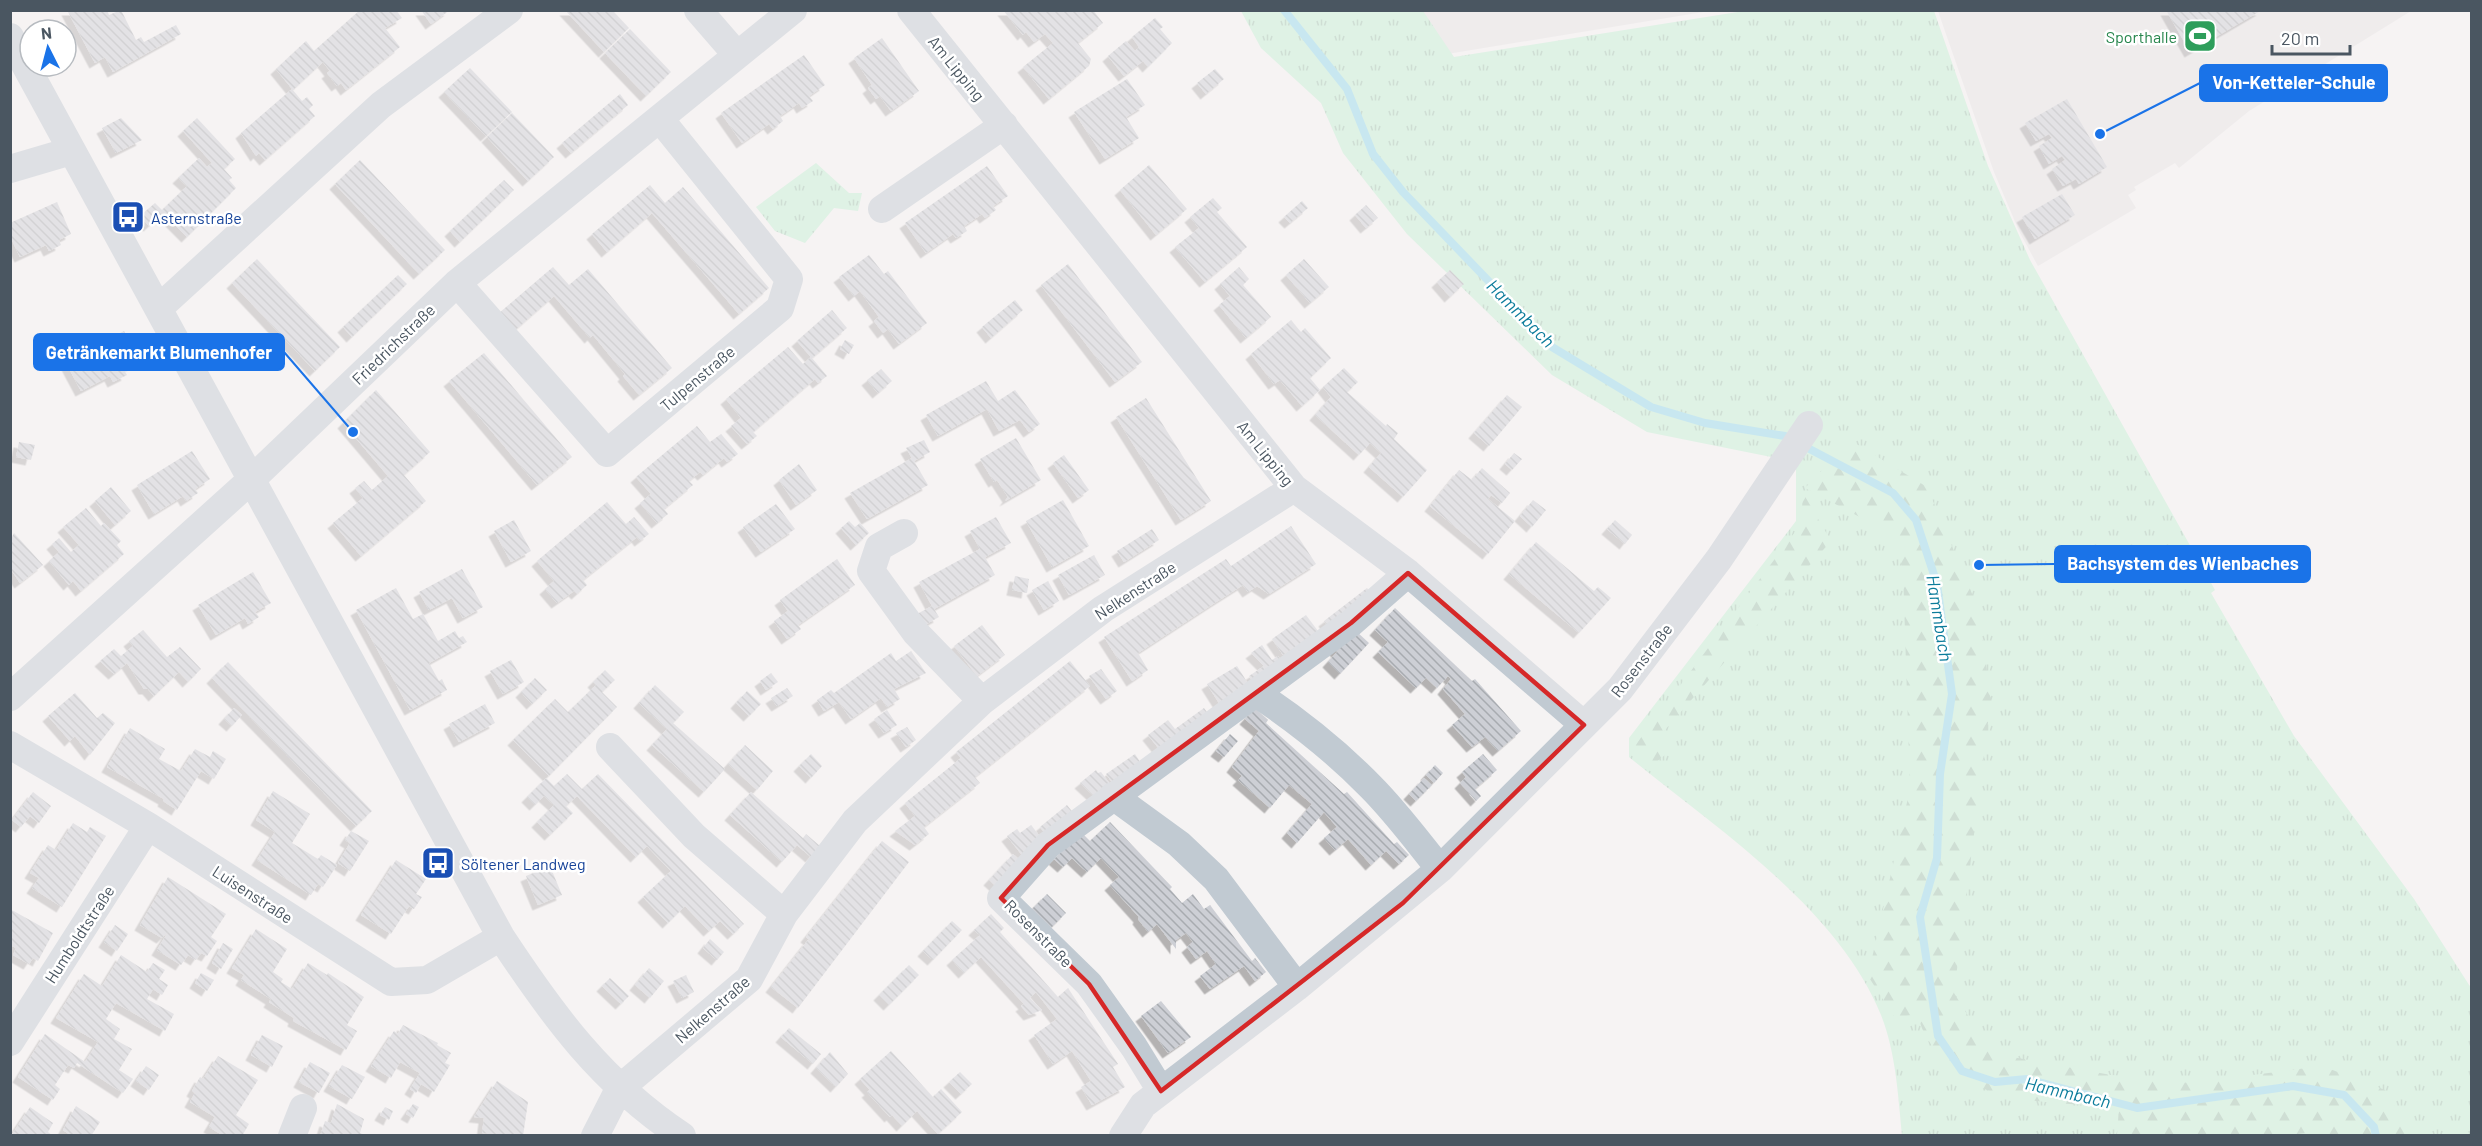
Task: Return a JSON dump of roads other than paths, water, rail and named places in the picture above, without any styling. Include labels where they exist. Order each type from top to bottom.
[{"type":"street","points":[[159,308],[381,105],[509,10]]},
{"type":"street","points":[[698,10],[737,55]]},
{"type":"street","name":"Friedrichstraße","points":[[10,697],[251,480],[457,283],[793,10]]},
{"type":"street","name":"Am Lipping","points":[[910,10],[1294,488],[1408,573],[1584,725]]},
{"type":"street","points":[[10,37],[501,937],[541,998],[574,1040],[619,1089],[682,1136]]},
{"type":"street","name":"Tulpenstraße","points":[[457,283],[607,453],[780,308],[789,279],[660,119]]},
{"type":"street","points":[[882,209],[1004,125]]},
{"type":"street","points":[[10,169],[71,151]]},
{"type":"street","name":"Rosenstraße","points":[[1123,1136],[1143,1105],[1297,987],[1440,869],[1620,689],[1719,559],[1809,425]]},
{"type":"street","name":"Nelkenstraße","points":[[619,1089],[749,979],[784,914],[855,821],[982,701],[1103,609],[1294,488]]},
{"type":"street","points":[[904,533],[879,547],[871,571],[916,633],[982,701]]},
{"type":"street","name":"Rosenstraße","points":[[1161,1092],[1134,1047],[1089,984],[1001,898],[1048,845],[1351,623],[1408,573]]},
{"type":"street","points":[[1256,693],[1304,725],[1350,766],[1373,789],[1440,869]]},
{"type":"street","name":"Luisenstraße","points":[[10,745],[148,826],[391,982],[426,980],[501,937]]},
{"type":"street","points":[[610,747],[694,836],[784,914]]},
{"type":"street","points":[[1113,796],[1179,844],[1216,879],[1297,987]]},
{"type":"street","name":"Humboldtstraße","points":[[10,1042],[148,826]]},
{"type":"street","points":[[595,1136],[619,1089]]},
{"type":"street","points":[[292,1136],[303,1108]]},
{"type":"waterway","name":"Hammbach","points":[[1284,10],[1347,89],[1373,154],[1403,192],[1552,347],[1651,407],[1705,423],[1785,436],[1792,440]]},
{"type":"waterway","name":"Hammbach","points":[[1802,445],[1893,493],[1916,520],[1937,584],[1952,694],[1940,774],[1937,858],[1920,917],[1938,1036],[1962,1071],[1995,1082],[2027,1079],[2137,1108],[2293,1086],[2344,1095],[2374,1127],[2376,1136]]},
{"type":"place","name":"Sporthalle","points":[[2200,36]]},
{"type":"place","name":"Von-Ketteler-Schule","points":[[2100,134]]},
{"type":"place","name":"Asternstraße","points":[[128,217]]},
{"type":"place","name":"Getränkemarkt Blumenhofer","points":[[353,432]]},
{"type":"place","name":"Bachsystem des Wienbaches","points":[[1979,565]]},
{"type":"place","name":"Söltener Landweg","points":[[438,863]]}]
